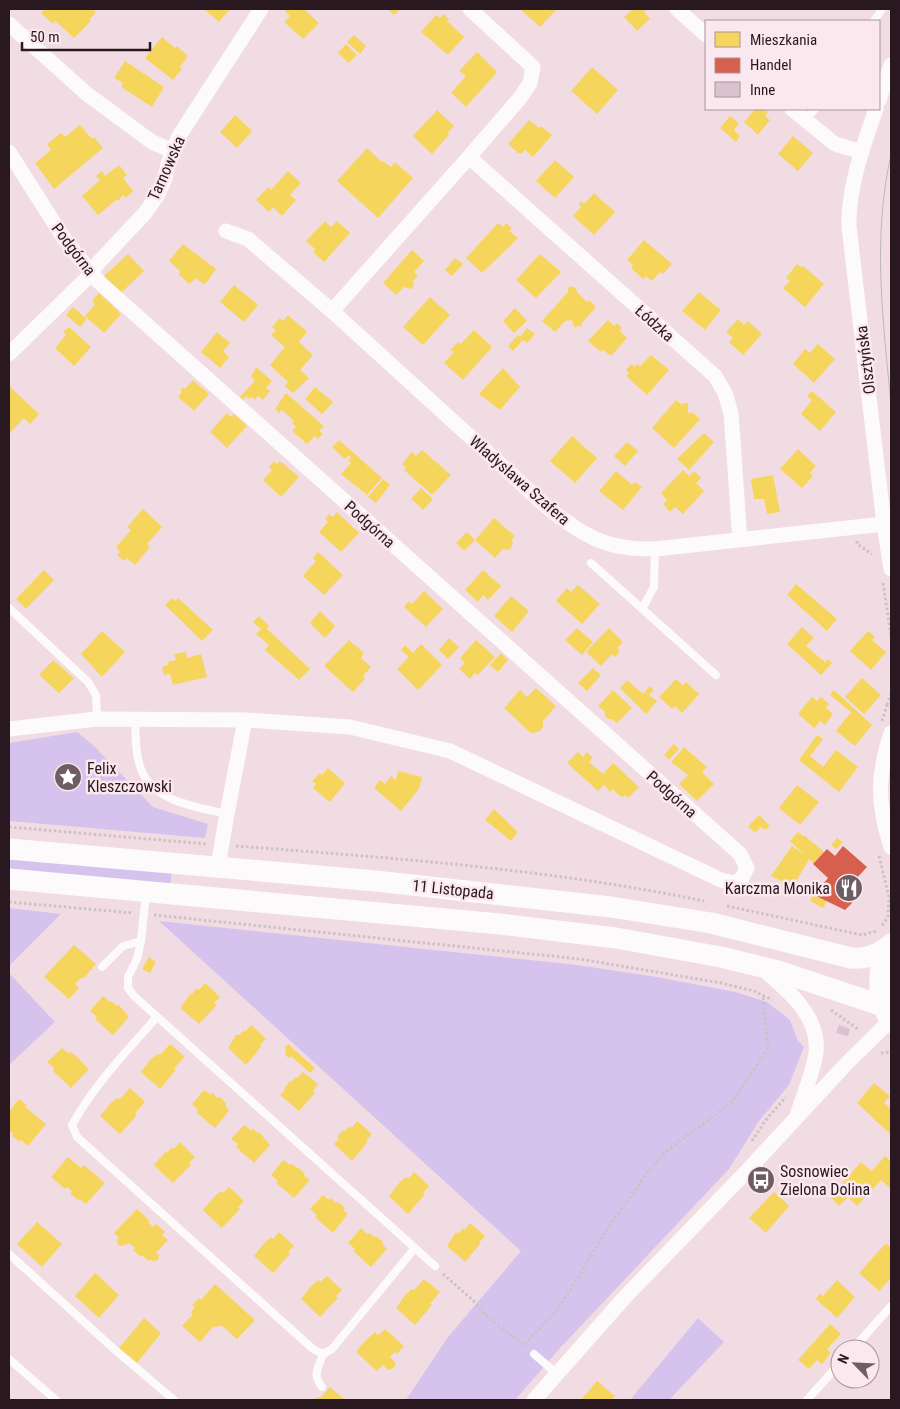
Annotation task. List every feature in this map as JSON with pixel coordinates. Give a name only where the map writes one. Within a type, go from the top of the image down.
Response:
[{"type":"main road","name":"11 Listopada","points":[[9,849],[376,881],[611,907],[711,923],[851,958],[861,959],[876,955],[890,945]]},
{"type":"main road","name":"11 Listopada","points":[[9,879],[409,915],[549,929],[625,939],[721,957],[843,991],[888,1016]]},
{"type":"main road","points":[[888,1016],[880,991],[880,976],[890,945]]},
{"type":"street","name":"Tarnowska","points":[[9,354],[91,273],[145,213],[157,196],[165,178],[179,136],[261,9]]},
{"type":"street","points":[[332,310],[470,157],[520,98],[530,83],[533,67],[470,9]]},
{"type":"street","points":[[676,9],[705,34]]},
{"type":"street","points":[[9,24],[87,94],[152,142],[173,151]]},
{"type":"street","points":[[880,97],[891,64]]},
{"type":"street","points":[[796,110],[810,114],[835,144],[862,152]]},
{"type":"street","name":"Olsztyńska","points":[[876,110],[862,152],[848,210],[884,524],[891,569]]},
{"type":"street","name":"Podgórna","points":[[9,152],[65,240],[99,282],[740,854],[747,868],[742,878],[734,883],[721,880],[450,751],[350,727],[245,720]]},
{"type":"street","name":"Łódzka","points":[[470,157],[714,376],[725,392],[731,413],[740,540]]},
{"type":"street","name":"Władysława Szafera","points":[[226,231],[248,239],[332,310],[539,499],[569,524],[602,541],[622,547],[655,549],[884,524]]},
{"type":"street","points":[[9,729],[97,719],[245,720],[226,814],[218,866]]},
{"type":"street","points":[[891,733],[881,768],[880,791],[883,822],[891,847]]},
{"type":"street","points":[[760,967],[798,1000],[814,1031],[816,1051],[814,1066],[797,1116]]},
{"type":"street","points":[[534,1400],[625,1297],[870,1040],[888,1016]]},
{"type":"lane","points":[[875,20],[882,9]]},
{"type":"lane","points":[[642,609],[654,587],[655,549]]},
{"type":"lane","points":[[590,563],[716,675]]},
{"type":"lane","points":[[9,608],[88,682],[96,695],[97,719]]},
{"type":"lane","points":[[135,720],[137,754],[147,781],[158,792],[171,799],[226,814]]},
{"type":"lane","points":[[146,892],[141,941],[137,959],[128,977],[128,988],[134,996],[156,1018],[435,1266]]},
{"type":"lane","points":[[102,967],[123,946],[141,941]]},
{"type":"lane","points":[[156,1018],[102,1078],[80,1110],[72,1125],[77,1137],[313,1349],[323,1354]]},
{"type":"lane","points":[[322,1387],[316,1380],[315,1374],[323,1354],[332,1349],[415,1248]]},
{"type":"lane","points":[[9,1254],[114,1349],[174,1400]]},
{"type":"lane","points":[[862,1339],[891,1306]]},
{"type":"lane","points":[[534,1354],[557,1374]]},
{"type":"lane","points":[[9,1359],[56,1400]]},
{"type":"lane","points":[[807,1400],[830,1374]]},
{"type":"path","points":[[887,705],[891,694]]},
{"type":"path","points":[[9,902],[580,959],[714,981],[763,994],[798,1000]]},
{"type":"path","points":[[435,1266],[476,1303],[484,1314],[524,1345],[556,1311],[615,1217],[653,1165],[669,1149],[730,1104],[740,1091],[768,1048],[763,994]]},
{"type":"path","points":[[828,1008],[846,1019],[883,1051],[891,1052]]},
{"type":"shaded area","points":[[77,732],[94,746],[153,807],[208,824],[205,838],[9,821],[9,743]]},
{"type":"shaded area","points":[[9,858],[172,872],[170,885],[9,870]]},
{"type":"shaded area","points":[[9,908],[61,914],[9,966]]},
{"type":"shaded area","points":[[159,921],[577,965],[657,977],[735,992],[767,1002],[790,1020],[798,1041],[804,1047],[789,1085],[759,1121],[729,1169],[561,1347],[515,1400],[406,1400],[448,1337],[521,1251]]},
{"type":"shaded area","points":[[9,973],[55,1022],[9,1065]]},
{"type":"shaded area","points":[[698,1318],[724,1342],[669,1400],[630,1400]]},
{"type":"building: Mieszkania","points":[[45,9],[92,9],[96,12],[89,20],[91,21],[74,38],[55,21],[53,24],[41,13]]},
{"type":"building: Mieszkania","points":[[204,9],[230,9],[219,22]]},
{"type":"building: Mieszkania","points":[[287,9],[304,9],[319,23],[303,39],[284,22],[290,16],[285,11]]},
{"type":"building: Mieszkania","points":[[387,9],[400,9],[394,15]]},
{"type":"building: Mieszkania","points":[[522,9],[557,9],[540,27]]},
{"type":"building: Mieszkania","points":[[633,9],[647,9],[644,12],[650,19],[637,31],[624,17]]},
{"type":"building: Mieszkania","points":[[443,14],[449,19],[447,21],[464,37],[448,55],[421,32],[436,15],[440,18]]},
{"type":"building: Mieszkania","points":[[354,35],[366,46],[360,54],[347,42]]},
{"type":"building: Mieszkania","points":[[162,37],[175,48],[177,46],[188,56],[180,67],[182,69],[173,80],[145,58]]},
{"type":"building: Mieszkania","points":[[346,44],[357,55],[349,63],[338,53]]},
{"type":"building: Mieszkania","points":[[477,52],[497,72],[466,107],[451,93],[466,76],[459,71]]},
{"type":"building: Mieszkania","points":[[125,61],[164,87],[152,107],[121,87],[123,83],[114,78]]},
{"type":"building: Mieszkania","points":[[592,67],[618,90],[597,114],[571,91]]},
{"type":"building: Mieszkania","points":[[437,110],[454,126],[447,133],[449,135],[432,154],[413,136]]},
{"type":"building: Mieszkania","points":[[754,110],[765,110],[768,112],[765,116],[770,120],[758,135],[744,122]]},
{"type":"building: Mieszkania","points":[[235,115],[252,131],[237,148],[220,132]]},
{"type":"building: Mieszkania","points":[[730,116],[739,123],[734,130],[740,136],[736,142],[720,128]]},
{"type":"building: Mieszkania","points":[[529,120],[539,128],[541,126],[552,135],[533,157],[525,150],[522,153],[518,153],[508,144]]},
{"type":"building: Mieszkania","points":[[80,125],[103,148],[54,189],[35,163],[51,150],[47,144],[61,133],[65,137]]},
{"type":"building: Mieszkania","points":[[793,136],[813,153],[798,171],[778,154]]},
{"type":"building: Mieszkania","points":[[367,148],[382,162],[391,167],[395,162],[413,178],[378,218],[337,181]]},
{"type":"building: Mieszkania","points":[[555,160],[574,177],[555,198],[536,181]]},
{"type":"building: Mieszkania","points":[[119,165],[127,175],[123,178],[133,191],[126,198],[123,195],[118,201],[116,200],[98,215],[82,196],[100,180],[96,176],[102,171],[105,176]]},
{"type":"building: Mieszkania","points":[[288,171],[301,183],[290,195],[296,200],[282,216],[273,207],[269,212],[256,200],[268,187],[271,190]]},
{"type":"building: Mieszkania","points":[[594,193],[615,212],[594,235],[573,216],[581,207],[579,204],[581,201],[584,204]]},
{"type":"building: Mieszkania","points":[[325,221],[331,227],[337,221],[350,233],[324,262],[313,252],[315,249],[306,241]]},
{"type":"building: Mieszkania","points":[[498,223],[503,227],[506,223],[512,228],[509,231],[518,238],[482,273],[466,258]]},
{"type":"building: Mieszkania","points":[[644,240],[672,264],[663,274],[660,272],[652,281],[646,276],[643,279],[631,268],[633,265],[627,260]]},
{"type":"building: Mieszkania","points":[[183,244],[216,269],[207,282],[203,284],[196,278],[189,284],[179,275],[180,271],[169,261]]},
{"type":"building: Mieszkania","points":[[412,250],[424,261],[414,272],[418,276],[413,281],[414,285],[411,289],[404,287],[396,295],[383,283]]},
{"type":"building: Mieszkania","points":[[128,254],[144,271],[120,294],[104,276]]},
{"type":"building: Mieszkania","points":[[540,254],[561,272],[536,298],[516,280]]},
{"type":"building: Mieszkania","points":[[455,258],[463,264],[452,276],[445,270]]},
{"type":"building: Mieszkania","points":[[797,264],[801,267],[803,266],[824,284],[805,307],[783,288],[790,281],[786,278]]},
{"type":"building: Mieszkania","points":[[234,285],[258,305],[244,322],[220,302]]},
{"type":"building: Mieszkania","points":[[570,286],[576,288],[577,292],[587,302],[589,300],[596,307],[582,323],[582,326],[574,327],[572,320],[565,321],[555,332],[542,321],[568,292]]},
{"type":"building: Mieszkania","points":[[699,292],[721,310],[705,330],[682,311]]},
{"type":"building: Mieszkania","points":[[99,293],[121,314],[104,333],[85,316],[95,304],[92,301]]},
{"type":"building: Mieszkania","points":[[430,297],[450,315],[423,345],[403,327]]},
{"type":"building: Mieszkania","points":[[73,307],[87,319],[80,327],[66,315]]},
{"type":"building: Mieszkania","points":[[515,308],[527,321],[514,333],[503,321]]},
{"type":"building: Mieszkania","points":[[288,315],[307,332],[299,342],[313,355],[300,370],[309,378],[293,393],[285,386],[288,382],[270,365],[285,347],[271,335],[276,330],[272,327],[280,318],[283,321]]},
{"type":"building: Mieszkania","points":[[738,319],[744,325],[748,321],[762,334],[743,355],[729,342],[733,338],[726,332]]},
{"type":"building: Mieszkania","points":[[608,320],[614,326],[617,323],[622,328],[620,331],[627,338],[611,356],[603,350],[601,352],[588,341]]},
{"type":"building: Mieszkania","points":[[69,327],[91,347],[74,366],[55,348],[66,335],[63,332]]},
{"type":"building: Mieszkania","points":[[527,328],[535,334],[527,343],[523,340],[513,351],[508,346],[518,335],[520,337]]},
{"type":"building: Mieszkania","points":[[474,330],[492,347],[463,380],[444,363],[454,352],[450,350],[458,342],[461,344]]},
{"type":"building: Mieszkania","points":[[217,332],[230,343],[223,351],[229,357],[220,368],[201,352]]},
{"type":"building: Mieszkania","points":[[818,344],[835,359],[814,383],[793,364],[805,349],[810,353]]},
{"type":"building: Mieszkania","points":[[651,355],[669,370],[647,395],[626,376],[629,373],[626,370],[631,364],[635,367],[637,364],[640,366]]},
{"type":"building: Mieszkania","points":[[256,367],[272,381],[266,388],[270,391],[263,400],[258,396],[255,400],[252,397],[249,399],[246,396],[243,400],[240,397],[255,381],[251,377]]},
{"type":"building: Mieszkania","points":[[503,368],[520,387],[500,410],[479,394]]},
{"type":"building: Mieszkania","points":[[193,380],[209,394],[194,411],[178,397],[183,387],[185,389]]},
{"type":"building: Mieszkania","points":[[9,386],[39,414],[30,424],[24,418],[9,434]]},
{"type":"building: Mieszkania","points":[[315,387],[333,402],[322,414],[305,399]]},
{"type":"building: Mieszkania","points":[[812,391],[836,412],[820,431],[801,414],[812,400],[807,396]]},
{"type":"building: Mieszkania","points":[[286,393],[324,426],[319,431],[323,434],[318,439],[315,436],[307,444],[292,431],[296,427],[292,423],[294,421],[282,410],[279,413],[275,409]]},
{"type":"building: Mieszkania","points":[[676,400],[681,404],[688,403],[688,413],[692,412],[700,419],[674,448],[652,428]]},
{"type":"building: Mieszkania","points":[[227,413],[231,417],[234,414],[247,426],[227,448],[210,432]]},
{"type":"building: Mieszkania","points":[[704,433],[714,442],[689,470],[677,459]]},
{"type":"building: Mieszkania","points":[[572,436],[597,458],[575,483],[550,461]]},
{"type":"building: Mieszkania","points":[[339,440],[382,478],[367,495],[341,474],[351,463],[348,461],[351,457],[349,455],[345,459],[332,447]]},
{"type":"building: Mieszkania","points":[[627,442],[638,451],[625,466],[614,456]]},
{"type":"building: Mieszkania","points":[[798,449],[816,466],[810,473],[813,476],[802,488],[780,469]]},
{"type":"building: Mieszkania","points":[[422,450],[451,475],[432,495],[404,470],[406,468],[402,464],[412,452],[416,456]]},
{"type":"building: Mieszkania","points":[[274,461],[277,464],[280,461],[299,477],[281,497],[263,480],[272,470],[269,467]]},
{"type":"building: Mieszkania","points":[[683,470],[689,476],[694,471],[701,478],[696,483],[704,491],[683,514],[675,507],[670,512],[663,504],[667,500],[661,493]]},
{"type":"building: Mieszkania","points":[[616,471],[632,485],[635,482],[642,487],[623,510],[599,491]]},
{"type":"building: Mieszkania","points":[[773,475],[780,512],[767,514],[764,499],[754,499],[751,479]]},
{"type":"building: Mieszkania","points":[[383,479],[390,485],[376,503],[368,497]]},
{"type":"building: Mieszkania","points":[[421,488],[433,499],[423,510],[411,499]]},
{"type":"building: Mieszkania","points":[[143,509],[162,527],[147,544],[150,547],[135,565],[127,558],[124,561],[117,555],[120,552],[116,547],[131,530],[127,527]]},
{"type":"building: Mieszkania","points":[[337,512],[359,533],[341,552],[319,532],[328,522],[325,519],[329,514],[333,517]]},
{"type":"building: Mieszkania","points":[[494,518],[515,536],[511,540],[513,543],[511,548],[508,550],[503,549],[495,558],[475,540]]},
{"type":"building: Mieszkania","points":[[467,532],[475,540],[464,551],[456,543]]},
{"type":"building: Mieszkania","points":[[318,552],[343,575],[324,595],[303,576],[316,561],[313,558]]},
{"type":"building: Mieszkania","points":[[44,570],[54,580],[26,609],[16,599]]},
{"type":"building: Mieszkania","points":[[483,570],[501,586],[488,600],[483,595],[478,602],[465,590]]},
{"type":"building: Mieszkania","points":[[796,584],[837,619],[827,631],[787,595]]},
{"type":"building: Mieszkania","points":[[578,585],[600,604],[582,624],[556,601],[567,588],[571,592]]},
{"type":"building: Mieszkania","points":[[424,591],[443,609],[426,627],[404,607],[409,601],[412,604]]},
{"type":"building: Mieszkania","points":[[511,596],[529,611],[512,632],[494,616]]},
{"type":"building: Mieszkania","points":[[172,598],[176,601],[178,598],[213,630],[202,641],[165,605]]},
{"type":"building: Mieszkania","points":[[320,611],[335,626],[325,638],[310,623]]},
{"type":"building: Mieszkania","points":[[259,616],[269,626],[267,629],[310,669],[299,680],[265,650],[269,645],[256,634],[261,629],[253,622]]},
{"type":"building: Mieszkania","points":[[802,627],[814,638],[806,646],[825,662],[828,659],[832,663],[821,675],[787,644]]},
{"type":"building: Mieszkania","points":[[577,628],[593,642],[582,655],[565,640]]},
{"type":"building: Mieszkania","points":[[609,628],[623,642],[617,648],[620,651],[615,657],[612,654],[601,666],[586,652]]},
{"type":"building: Mieszkania","points":[[102,631],[125,652],[102,677],[81,654]]},
{"type":"building: Mieszkania","points":[[868,631],[875,637],[872,640],[886,652],[871,670],[850,651]]},
{"type":"building: Mieszkania","points":[[449,638],[459,647],[448,659],[439,650]]},
{"type":"building: Mieszkania","points":[[349,640],[364,653],[361,658],[371,667],[363,676],[365,679],[353,692],[324,666]]},
{"type":"building: Mieszkania","points":[[476,640],[495,657],[478,675],[475,673],[470,679],[459,669],[465,663],[460,658]]},
{"type":"building: Mieszkania","points":[[421,644],[442,665],[418,690],[397,669],[409,657],[401,650],[405,645],[413,653]]},
{"type":"building: Mieszkania","points":[[186,652],[187,658],[201,654],[207,677],[173,685],[170,674],[164,675],[162,667],[168,665],[168,662],[176,660],[174,654]]},
{"type":"building: Mieszkania","points":[[501,653],[508,660],[498,672],[490,665]]},
{"type":"building: Mieszkania","points":[[53,660],[74,678],[59,693],[39,675]]},
{"type":"building: Mieszkania","points":[[593,668],[601,675],[587,691],[578,683]]},
{"type":"building: Mieszkania","points":[[862,678],[881,695],[864,714],[845,697]]},
{"type":"building: Mieszkania","points":[[676,679],[683,685],[686,682],[699,694],[682,713],[675,706],[672,709],[659,697]]},
{"type":"building: Mieszkania","points":[[627,680],[643,694],[650,686],[654,690],[649,695],[657,701],[646,714],[620,688]]},
{"type":"building: Mieszkania","points":[[536,688],[556,706],[543,721],[543,727],[539,732],[531,733],[504,708],[520,690],[527,697]]},
{"type":"building: Mieszkania","points":[[613,690],[632,708],[617,723],[612,719],[608,719],[605,716],[605,712],[598,706]]},
{"type":"building: Mieszkania","points":[[834,690],[872,725],[855,746],[836,731],[851,712],[830,695]]},
{"type":"building: Mieszkania","points":[[812,697],[817,701],[821,697],[829,704],[826,708],[833,714],[825,725],[820,721],[814,728],[798,714]]},
{"type":"building: Mieszkania","points":[[817,735],[823,739],[810,756],[823,767],[836,750],[858,767],[839,792],[799,760]]},
{"type":"building: Mieszkania","points":[[674,744],[679,749],[669,760],[664,755]]},
{"type":"building: Mieszkania","points":[[684,747],[707,767],[702,772],[714,784],[697,801],[679,784],[688,775],[671,762]]},
{"type":"building: Mieszkania","points":[[578,752],[583,757],[587,752],[593,758],[589,762],[603,774],[613,763],[639,787],[628,798],[625,795],[624,797],[620,796],[612,789],[610,792],[604,785],[598,791],[567,763]]},
{"type":"building: Mieszkania","points":[[328,768],[345,783],[330,802],[313,788],[316,784],[312,781],[320,773],[322,775]]},
{"type":"building: Mieszkania","points":[[398,771],[422,777],[419,789],[401,811],[374,788],[380,780],[385,784],[391,776],[396,780]]},
{"type":"building: Mieszkania","points":[[797,785],[819,802],[800,825],[779,808]]},
{"type":"building: Mieszkania","points":[[494,809],[518,832],[511,841],[485,820]]},
{"type":"building: Mieszkania","points":[[759,815],[770,826],[765,830],[761,827],[755,833],[748,826]]},
{"type":"building: Mieszkania","points":[[798,832],[824,852],[814,864],[809,859],[793,887],[771,876],[792,846],[805,855],[790,841]]},
{"type":"building: Mieszkania","points":[[837,838],[843,842],[836,849],[831,845]]},
{"type":"building: Mieszkania","points":[[813,895],[827,901],[823,908],[810,901]]},
{"type":"building: Mieszkania","points":[[74,945],[96,964],[84,978],[82,977],[75,984],[79,988],[69,999],[44,977]]},
{"type":"building: Mieszkania","points":[[149,957],[156,962],[150,973],[142,969]]},
{"type":"building: Mieszkania","points":[[205,983],[220,997],[214,1003],[217,1005],[199,1024],[180,1008],[191,993],[197,988],[199,990]]},
{"type":"building: Mieszkania","points":[[103,996],[117,1006],[118,1004],[129,1017],[113,1035],[95,1019],[97,1017],[90,1011]]},
{"type":"building: Mieszkania","points":[[251,1025],[266,1039],[246,1065],[228,1048],[236,1035],[239,1035],[244,1030],[245,1032]]},
{"type":"building: Mieszkania","points":[[170,1044],[185,1057],[174,1068],[176,1070],[160,1089],[141,1072],[150,1060],[158,1054],[160,1055]]},
{"type":"building: Mieszkania","points":[[288,1044],[315,1068],[310,1073],[291,1056],[289,1058],[286,1056],[285,1047]]},
{"type":"building: Mieszkania","points":[[62,1048],[76,1056],[89,1069],[71,1088],[53,1071],[54,1068],[47,1062]]},
{"type":"building: Mieszkania","points":[[303,1072],[318,1084],[313,1091],[315,1093],[299,1111],[280,1095],[290,1081],[297,1078]]},
{"type":"building: Mieszkania","points":[[874,1083],[890,1096],[884,1103],[891,1109],[891,1130],[889,1133],[857,1103]]},
{"type":"building: Mieszkania","points":[[130,1088],[145,1102],[135,1113],[137,1115],[120,1134],[100,1116],[112,1102],[118,1098],[120,1099]]},
{"type":"building: Mieszkania","points":[[204,1090],[210,1094],[213,1093],[217,1098],[220,1097],[226,1103],[229,1111],[215,1128],[197,1113],[198,1110],[192,1104]]},
{"type":"building: Mieszkania","points":[[19,1099],[27,1105],[25,1107],[46,1124],[28,1146],[12,1136],[13,1134],[9,1130],[9,1111]]},
{"type":"building: Mieszkania","points":[[357,1121],[372,1134],[366,1141],[368,1142],[352,1161],[334,1144],[339,1139],[337,1137],[343,1130],[345,1131],[350,1126],[352,1128]]},
{"type":"building: Mieszkania","points":[[244,1125],[251,1130],[259,1132],[270,1145],[254,1163],[236,1147],[238,1144],[231,1139]]},
{"type":"building: Mieszkania","points":[[180,1142],[195,1157],[189,1163],[191,1165],[173,1183],[154,1165],[166,1151],[167,1153],[172,1147],[174,1149]]},
{"type":"building: Mieszkania","points":[[885,1156],[891,1162],[891,1189],[881,1180],[857,1206],[848,1197],[839,1206],[830,1197],[861,1162],[872,1171]]},
{"type":"building: Mieszkania","points":[[68,1157],[81,1168],[84,1165],[105,1183],[86,1204],[70,1194],[72,1191],[67,1187],[65,1189],[51,1177]]},
{"type":"building: Mieszkania","points":[[283,1160],[290,1165],[298,1167],[305,1174],[304,1176],[310,1180],[294,1198],[276,1183],[278,1181],[271,1175]]},
{"type":"building: Mieszkania","points":[[414,1172],[429,1186],[423,1193],[425,1194],[408,1214],[389,1196],[400,1182],[406,1177],[408,1179]]},
{"type":"building: Mieszkania","points":[[229,1187],[244,1201],[238,1207],[240,1209],[222,1228],[203,1210],[215,1196],[221,1191],[223,1193]]},
{"type":"building: Mieszkania","points":[[774,1192],[789,1206],[766,1233],[749,1218]]},
{"type":"building: Mieszkania","points":[[323,1195],[329,1200],[331,1198],[336,1203],[338,1202],[345,1208],[343,1210],[348,1214],[333,1233],[315,1217],[317,1215],[310,1209]]},
{"type":"building: Mieszkania","points":[[137,1209],[150,1221],[148,1222],[153,1227],[156,1224],[165,1232],[162,1235],[168,1240],[156,1253],[159,1255],[158,1260],[153,1261],[150,1259],[149,1261],[142,1255],[141,1257],[133,1250],[135,1248],[129,1243],[127,1245],[126,1243],[124,1246],[118,1245],[117,1240],[119,1238],[114,1233]]},
{"type":"building: Mieszkania","points":[[37,1222],[62,1244],[42,1267],[17,1244]]},
{"type":"building: Mieszkania","points":[[470,1223],[485,1236],[465,1262],[447,1246],[456,1232],[458,1234]]},
{"type":"building: Mieszkania","points":[[361,1228],[367,1234],[376,1236],[387,1249],[371,1267],[353,1251],[355,1249],[348,1243]]},
{"type":"building: Mieszkania","points":[[279,1232],[294,1246],[288,1252],[290,1254],[273,1273],[254,1256],[265,1242],[271,1237],[273,1239]]},
{"type":"building: Mieszkania","points":[[886,1243],[891,1248],[891,1278],[879,1291],[859,1273]]},
{"type":"building: Mieszkania","points":[[95,1273],[119,1295],[99,1318],[75,1296]]},
{"type":"building: Mieszkania","points":[[327,1276],[342,1290],[336,1296],[338,1298],[320,1317],[301,1299],[312,1285],[318,1280],[320,1282]]},
{"type":"building: Mieszkania","points":[[424,1279],[440,1292],[415,1325],[396,1308],[406,1294],[412,1289],[414,1290]]},
{"type":"building: Mieszkania","points":[[837,1280],[855,1297],[837,1318],[816,1299],[820,1293],[823,1296]]},
{"type":"building: Mieszkania","points":[[215,1284],[255,1320],[237,1339],[222,1326],[213,1327],[200,1342],[182,1326],[193,1314],[191,1312],[195,1307],[192,1305],[199,1298],[201,1300]]},
{"type":"building: Mieszkania","points":[[144,1318],[161,1333],[137,1363],[119,1348]]},
{"type":"building: Mieszkania","points":[[830,1324],[841,1334],[836,1339],[830,1339],[830,1346],[827,1349],[830,1354],[822,1364],[817,1360],[809,1369],[798,1360]]},
{"type":"building: Mieszkania","points":[[385,1329],[404,1346],[397,1354],[395,1352],[390,1357],[395,1362],[395,1366],[392,1369],[388,1370],[383,1365],[377,1371],[356,1352],[375,1332],[378,1335]]},
{"type":"building: Mieszkania","points":[[597,1381],[615,1396],[611,1400],[581,1400]]},
{"type":"building: Mieszkania","points":[[330,1387],[345,1400],[315,1400],[318,1397],[320,1398]]},
{"type":"building: Handel","points":[[843,846],[867,867],[855,880],[862,886],[862,891],[856,898],[852,898],[852,903],[845,910],[814,895],[828,878],[813,864],[827,849],[835,856]]},
{"type":"building: Inne","points":[[839,1025],[850,1029],[848,1036],[836,1033]]},
{"type":"tram line","points":[[891,155],[885,186],[881,248],[882,310],[891,404]]},
{"type":"place","name":"Felix Kleszczowski","points":[[68,777]]},
{"type":"place","name":"Karczma Monika","points":[[849,888]]},
{"type":"place","name":"Sosnowiec Zielona Dolina","points":[[761,1180]]}]
